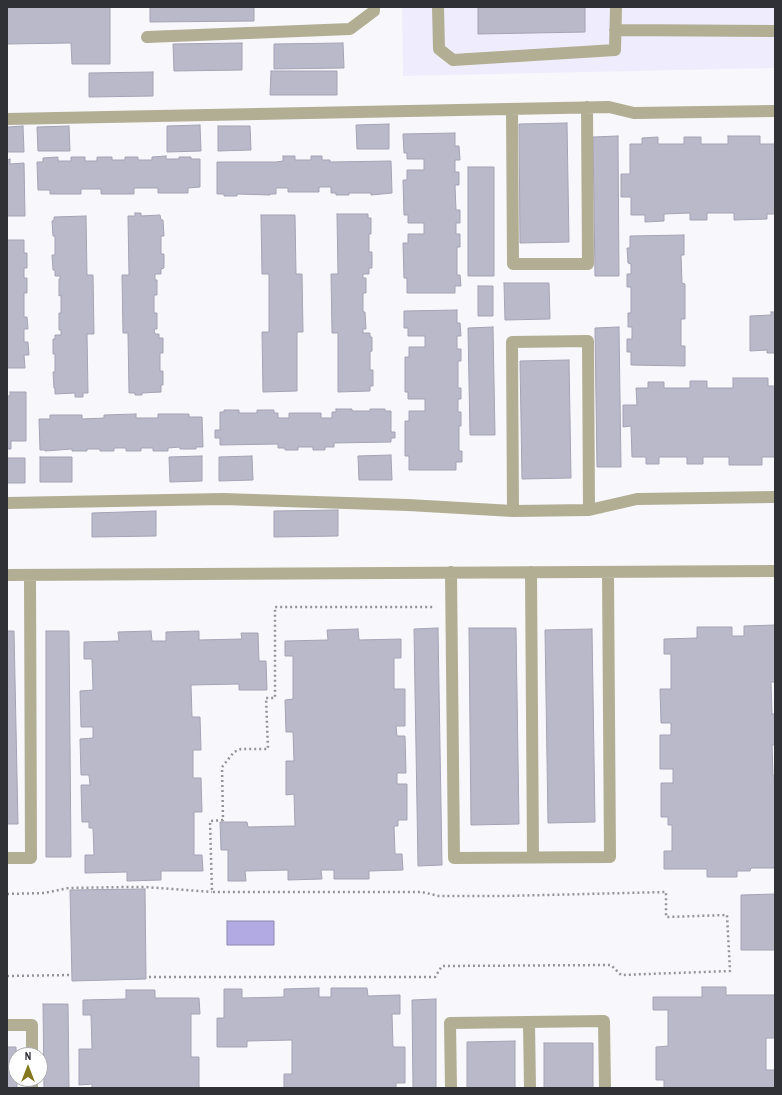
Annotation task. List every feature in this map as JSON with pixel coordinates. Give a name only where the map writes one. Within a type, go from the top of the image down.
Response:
[{"type":"lane","points":[[147,37],[350,29],[374,11],[374,7]]},
{"type":"lane","points":[[438,7],[439,49],[453,60],[615,50],[616,7]]},
{"type":"lane","points":[[616,30],[775,31]]},
{"type":"lane","points":[[512,109],[513,264],[588,264],[587,107]]},
{"type":"lane","points":[[7,120],[587,107],[609,107],[634,113],[775,111]]},
{"type":"lane","points":[[513,511],[512,342],[535,341],[588,341],[589,510]]},
{"type":"lane","points":[[7,503],[223,499],[408,505],[513,511],[589,510],[637,499],[775,497]]},
{"type":"lane","points":[[7,575],[775,571]]},
{"type":"lane","points":[[451,572],[454,858],[610,856],[608,572]]},
{"type":"lane","points":[[531,572],[533,857]]},
{"type":"lane","points":[[7,858],[31,858],[30,575]]},
{"type":"lane","points":[[450,1088],[450,1023],[604,1021],[605,1088]]},
{"type":"lane","points":[[529,1022],[530,1088]]},
{"type":"lane","points":[[7,1025],[32,1025],[32,1047]]},
{"type":"path","points":[[212,892],[210,821],[223,820],[222,767],[234,752],[241,748],[268,748],[266,698],[275,698],[275,607],[452,607]]},
{"type":"path","points":[[7,894],[44,893],[70,888],[128,887],[212,892],[422,892],[439,896],[666,892],[666,917],[727,915],[730,972],[621,974],[611,965],[442,966],[435,977],[149,977]]},
{"type":"path","points":[[7,976],[71,975]]},
{"type":"shaded area","points":[[402,7],[775,7],[775,68],[403,76]]},
{"type":"shaded area","points":[[227,921],[274,921],[274,945],[227,945]]},
{"type":"building","points":[[7,7],[110,7],[110,64],[72,64],[71,43],[7,44]]},
{"type":"building","points":[[150,7],[254,7],[254,21],[150,22]]},
{"type":"building","points":[[478,7],[585,7],[585,32],[478,34]]},
{"type":"building","points":[[242,43],[242,70],[174,71],[173,44]]},
{"type":"building","points":[[343,43],[344,68],[274,69],[274,44]]},
{"type":"building","points":[[271,71],[337,71],[337,95],[270,95]]},
{"type":"building","points":[[153,72],[153,96],[89,97],[89,73]]},
{"type":"building","points":[[567,123],[569,242],[520,243],[519,124]]},
{"type":"building","points":[[389,124],[389,149],[357,149],[356,125]]},
{"type":"building","points":[[200,125],[201,151],[167,152],[167,126]]},
{"type":"building","points":[[23,126],[24,152],[7,152],[7,127]]},
{"type":"building","points":[[69,126],[70,151],[38,151],[37,127]]},
{"type":"building","points":[[218,126],[250,126],[251,150],[218,151]]},
{"type":"building","points":[[455,133],[455,146],[459,146],[460,160],[455,160],[455,172],[459,172],[459,185],[455,185],[456,210],[460,210],[460,223],[456,223],[456,234],[460,234],[460,247],[457,247],[457,275],[460,275],[461,286],[455,286],[455,293],[407,293],[407,278],[404,278],[403,243],[408,243],[408,234],[424,234],[424,223],[408,223],[408,215],[404,215],[403,180],[407,180],[407,170],[424,170],[424,159],[407,159],[407,153],[404,153],[403,134]]},
{"type":"building","points":[[618,136],[619,276],[595,276],[593,137]]},
{"type":"building","points":[[728,136],[760,136],[760,144],[775,144],[775,214],[767,214],[767,219],[734,220],[734,213],[707,213],[707,220],[690,220],[690,213],[664,214],[664,221],[645,222],[645,215],[631,215],[631,197],[621,197],[621,174],[630,174],[630,144],[642,144],[642,138],[658,137],[658,144],[684,144],[684,137],[701,137],[701,144],[728,144]]},
{"type":"building","points":[[166,156],[166,159],[191,157],[191,159],[200,159],[200,187],[188,188],[188,193],[158,193],[158,188],[134,188],[134,194],[101,194],[101,189],[81,189],[81,194],[50,194],[50,190],[38,190],[37,162],[43,162],[43,158],[58,157],[58,161],[71,161],[71,157],[85,157],[85,161],[97,161],[97,157],[112,157],[112,160],[125,160],[125,157],[138,157],[138,160],[152,160],[152,157]]},
{"type":"building","points":[[283,156],[295,156],[295,160],[311,160],[311,156],[322,156],[322,160],[330,160],[330,162],[391,161],[392,193],[371,195],[371,193],[349,193],[349,195],[336,195],[336,193],[331,193],[331,187],[319,187],[319,192],[288,192],[288,188],[276,188],[276,194],[270,195],[237,194],[237,196],[224,196],[224,194],[217,194],[217,162],[276,162],[283,161]]},
{"type":"building","points":[[10,159],[10,164],[24,163],[25,216],[7,216],[7,160]]},
{"type":"building","points":[[468,167],[494,167],[494,276],[468,276]]},
{"type":"building","points":[[135,213],[141,213],[141,216],[160,215],[161,220],[163,220],[164,236],[161,236],[161,254],[164,254],[164,268],[161,269],[161,274],[155,274],[155,280],[157,280],[157,295],[154,295],[154,313],[157,313],[157,329],[154,329],[155,334],[159,334],[159,338],[163,338],[163,353],[160,353],[160,371],[163,371],[163,385],[161,385],[161,392],[142,393],[142,395],[129,393],[128,333],[123,333],[122,275],[129,275],[128,216],[135,216]]},
{"type":"building","points":[[337,214],[368,214],[368,218],[371,218],[369,252],[372,252],[372,268],[369,268],[369,274],[363,274],[363,278],[366,278],[366,293],[363,293],[363,312],[365,312],[366,329],[363,329],[363,333],[370,333],[370,337],[372,337],[370,370],[373,370],[373,386],[370,386],[370,391],[338,392],[338,333],[332,333],[331,274],[338,274]]},
{"type":"building","points":[[261,215],[295,215],[296,274],[302,274],[303,332],[297,332],[297,391],[263,392],[262,332],[269,332],[269,274],[262,274]]},
{"type":"building","points":[[86,216],[87,275],[93,275],[94,334],[87,334],[88,393],[83,393],[83,397],[75,397],[75,393],[55,394],[54,388],[53,372],[55,372],[55,354],[53,354],[53,339],[55,339],[55,335],[61,335],[61,330],[59,330],[59,313],[61,313],[61,295],[59,296],[60,276],[55,276],[55,270],[53,270],[52,255],[55,255],[55,236],[53,236],[52,221],[54,220],[54,217]]},
{"type":"building","points":[[684,235],[684,255],[681,255],[682,283],[685,284],[685,319],[681,319],[681,346],[685,346],[685,366],[631,365],[631,352],[627,352],[627,339],[632,339],[632,327],[628,327],[628,313],[631,313],[631,287],[627,287],[627,274],[631,274],[631,264],[628,263],[627,248],[630,248],[630,236]]},
{"type":"building","points":[[7,240],[24,240],[24,253],[27,253],[27,268],[24,268],[24,278],[27,278],[27,293],[24,293],[24,317],[27,317],[28,329],[24,329],[24,342],[28,342],[29,355],[24,355],[25,368],[7,368]]},
{"type":"building","points":[[504,283],[549,283],[550,319],[505,320]]},
{"type":"building","points":[[478,286],[493,286],[493,316],[478,316]]},
{"type":"building","points":[[457,310],[457,323],[460,323],[461,336],[457,336],[457,349],[461,349],[461,361],[458,361],[458,388],[461,388],[461,399],[458,399],[458,412],[461,412],[461,426],[459,426],[459,451],[462,451],[462,462],[456,462],[456,470],[409,470],[409,456],[405,456],[405,421],[409,421],[409,411],[425,411],[425,399],[408,399],[408,392],[405,392],[405,357],[409,357],[409,347],[425,347],[425,336],[408,336],[408,328],[404,328],[404,311]]},
{"type":"building","points":[[771,312],[775,312],[775,353],[767,353],[767,350],[750,351],[750,316],[771,315]]},
{"type":"building","points":[[493,327],[495,435],[470,435],[468,328]]},
{"type":"building","points":[[619,327],[621,467],[597,467],[595,328]]},
{"type":"building","points":[[569,360],[571,478],[522,479],[520,361]]},
{"type":"building","points":[[733,378],[768,378],[768,386],[775,386],[775,457],[762,457],[762,465],[729,465],[729,457],[703,457],[703,464],[687,464],[687,457],[659,457],[659,464],[646,464],[646,457],[632,457],[631,426],[623,427],[623,405],[637,405],[636,388],[648,388],[648,382],[664,382],[664,388],[690,388],[690,381],[707,381],[707,388],[733,388]]},
{"type":"building","points":[[10,392],[26,392],[26,441],[11,441],[11,449],[7,449],[7,396],[10,396]]},
{"type":"building","points":[[336,409],[370,411],[370,409],[385,409],[385,411],[391,411],[391,432],[395,432],[395,438],[391,438],[391,442],[334,443],[334,447],[325,447],[325,450],[313,450],[313,447],[298,447],[298,450],[285,450],[285,448],[278,448],[278,444],[220,445],[220,438],[215,438],[215,430],[220,430],[220,412],[224,412],[224,410],[239,410],[239,413],[257,413],[257,410],[274,410],[274,413],[278,413],[278,418],[289,418],[289,413],[321,413],[321,418],[332,418],[332,412],[336,412]]},
{"type":"building","points":[[136,414],[136,418],[158,418],[158,414],[189,414],[189,417],[202,417],[203,447],[196,447],[196,449],[180,449],[180,447],[168,448],[168,451],[153,451],[153,448],[141,448],[141,451],[126,451],[126,448],[114,448],[114,451],[100,451],[100,449],[87,449],[87,451],[72,451],[72,449],[40,450],[39,419],[50,419],[50,415],[82,415],[82,419],[104,418],[104,415]]},
{"type":"building","points":[[391,455],[392,480],[359,480],[358,456]]},
{"type":"building","points":[[202,456],[202,481],[170,482],[169,457]]},
{"type":"building","points":[[252,456],[253,480],[219,481],[219,457]]},
{"type":"building","points":[[40,457],[72,457],[72,482],[40,482]]},
{"type":"building","points":[[7,458],[25,458],[25,483],[7,483]]},
{"type":"building","points":[[338,510],[338,536],[274,537],[274,511]]},
{"type":"building","points":[[156,511],[156,536],[92,537],[92,513]]},
{"type":"building","points":[[775,625],[775,682],[771,682],[772,714],[775,714],[775,745],[772,745],[773,776],[775,776],[775,868],[751,868],[750,871],[737,871],[737,877],[707,877],[707,869],[664,869],[664,851],[672,851],[672,825],[668,825],[668,817],[661,817],[661,783],[673,783],[673,769],[660,769],[660,735],[671,735],[671,723],[661,723],[660,689],[671,689],[671,654],[664,654],[664,639],[697,638],[697,627],[732,627],[732,636],[744,636],[744,626]]},
{"type":"building","points":[[438,628],[442,865],[418,866],[414,629]]},
{"type":"building","points":[[469,628],[516,628],[519,824],[471,825]]},
{"type":"building","points":[[358,629],[359,640],[401,639],[401,658],[394,658],[394,689],[405,689],[405,726],[396,726],[397,736],[405,736],[406,773],[397,773],[397,784],[407,784],[407,820],[398,820],[398,826],[394,826],[395,854],[402,854],[403,870],[369,871],[369,879],[334,879],[334,870],[321,870],[322,879],[288,880],[288,870],[245,871],[246,881],[228,881],[228,850],[221,850],[220,822],[247,822],[248,827],[295,826],[294,794],[286,795],[286,761],[294,761],[293,732],[286,732],[285,700],[293,699],[293,656],[285,656],[285,641],[328,640],[327,630]]},
{"type":"building","points":[[592,629],[595,822],[548,823],[545,630]]},
{"type":"building","points":[[7,631],[14,631],[18,824],[7,824]]},
{"type":"building","points":[[46,631],[69,631],[71,857],[46,857]]},
{"type":"building","points":[[151,631],[152,641],[166,641],[166,632],[199,631],[199,640],[242,639],[241,633],[258,633],[259,661],[266,661],[267,690],[239,690],[239,684],[191,685],[192,717],[200,717],[201,750],[193,750],[193,778],[201,778],[202,812],[194,812],[194,855],[202,855],[203,871],[161,871],[161,880],[127,881],[127,872],[85,873],[85,855],[94,855],[93,828],[89,828],[89,822],[82,822],[81,785],[90,785],[89,775],[81,775],[80,739],[93,738],[93,727],[81,727],[80,691],[93,690],[92,659],[84,659],[84,642],[119,641],[118,632]]},
{"type":"building","points":[[145,889],[146,979],[72,981],[70,890]]},
{"type":"building","points":[[775,894],[775,950],[741,950],[741,895]]},
{"type":"building","points":[[702,987],[726,987],[726,995],[775,995],[775,1038],[766,1038],[766,1070],[775,1070],[775,1088],[664,1088],[664,1080],[656,1080],[656,1047],[668,1046],[668,1010],[653,1010],[653,997],[702,997]]},
{"type":"building","points":[[319,988],[319,997],[331,997],[331,988],[367,988],[368,996],[400,995],[400,1014],[392,1014],[393,1047],[405,1047],[405,1083],[396,1083],[396,1088],[284,1088],[284,1074],[292,1074],[292,1040],[247,1041],[247,1047],[217,1047],[217,1018],[224,1018],[224,989],[242,989],[242,998],[284,997],[284,989]]},
{"type":"building","points":[[126,990],[155,990],[155,998],[199,998],[200,1014],[191,1014],[191,1057],[199,1057],[199,1088],[92,1088],[92,1084],[79,1085],[79,1049],[92,1049],[91,1015],[83,1015],[83,1000],[126,999]]},
{"type":"building","points":[[436,999],[436,1088],[413,1088],[412,1000]]},
{"type":"building","points":[[43,1004],[68,1004],[69,1088],[44,1088],[48,1087],[48,1047],[44,1047]]},
{"type":"building","points":[[515,1041],[515,1088],[467,1088],[467,1042]]},
{"type":"building","points":[[544,1043],[593,1043],[593,1088],[544,1088]]},
{"type":"building","points":[[8,1047],[8,1087],[17,1088],[7,1088]]}]
